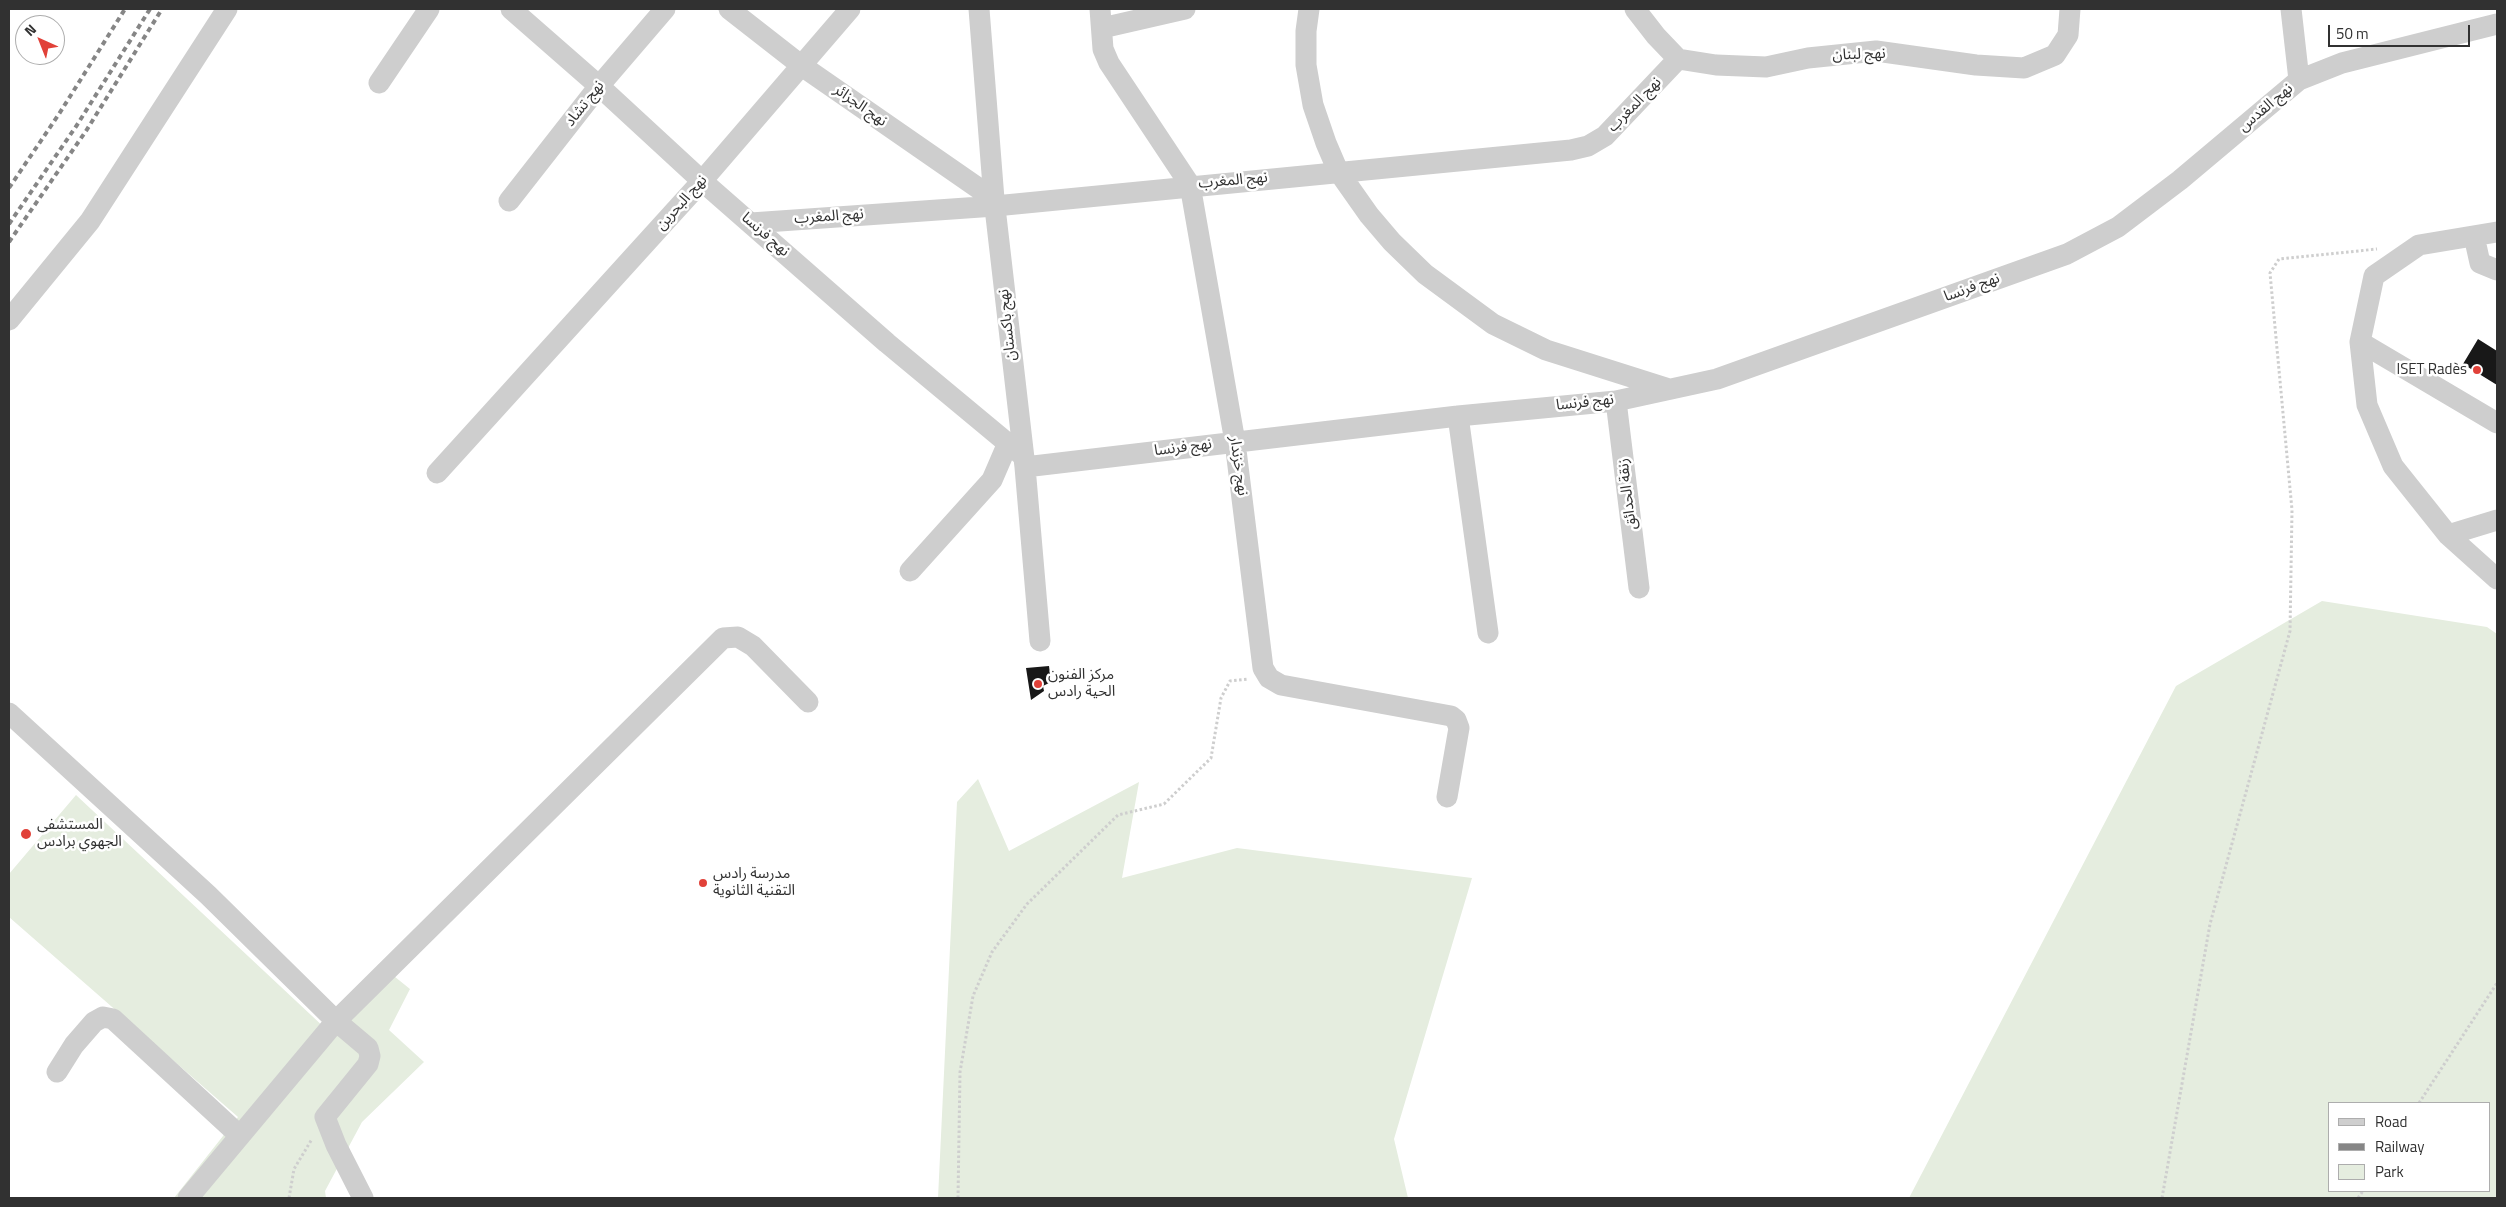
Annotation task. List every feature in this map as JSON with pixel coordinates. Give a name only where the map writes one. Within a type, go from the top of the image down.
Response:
[{"type":"street","points":[[9,320],[90,221],[227,9]]},
{"type":"street","points":[[379,83],[429,9]]},
{"type":"street","name":"نهج فرنسا","points":[[511,9],[599,86],[702,181],[887,343],[1019,455],[1235,442],[1616,400],[1672,389],[1717,379],[2067,254],[2118,227]]},
{"type":"street","name":"نهج تشاد","points":[[509,201],[599,86],[666,9]]},
{"type":"street","name":"نهج الجزائر","points":[[729,9],[802,66],[994,202]]},
{"type":"street","name":"نهج البحرين","points":[[437,473],[702,181],[850,9]]},
{"type":"street","name":"نهج باكستان","points":[[978,9],[994,202],[1019,455],[1040,640]]},
{"type":"street","points":[[1101,19],[1185,9]]},
{"type":"street","points":[[1309,9],[1306,31],[1306,64],[1313,105],[1338,172],[1369,215],[1392,242],[1426,274],[1493,324],[1546,350],[1672,389]]},
{"type":"street","points":[[1635,9],[1656,36],[1678,59]]},
{"type":"street","name":"نهج لبنان","points":[[1678,59],[1716,65],[1766,67],[1808,58],[1876,51],[1976,66],[2024,68],[2055,55],[2068,34],[2070,9]]},
{"type":"street","points":[[2291,9],[2299,80]]},
{"type":"street","name":"نهج خزندار","points":[[1101,19],[1102,49],[1109,63],[1190,185],[1235,442],[1263,668],[1269,678]]},
{"type":"street","name":"نهج القدس","points":[[2118,227],[2180,180],[2299,80],[2342,63],[2497,24]]},
{"type":"street","name":"نهج المغرب","points":[[751,223],[1338,172],[1588,146],[1605,136],[1623,120],[1678,59]]},
{"type":"street","points":[[2497,232],[2419,245],[2374,276],[2360,342],[2367,406],[2392,466],[2448,535],[2497,579]]},
{"type":"street","points":[[2474,236],[2480,264],[2497,270]]},
{"type":"street","points":[[2360,342],[2497,423]]},
{"type":"street","name":"زنقة الحدائق","points":[[1616,400],[1639,588]]},
{"type":"street","points":[[1458,416],[1488,633]]},
{"type":"street","points":[[910,571],[992,480],[1019,455]]},
{"type":"street","points":[[2448,535],[2497,520]]},
{"type":"street","points":[[188,1198],[336,1021],[723,638],[738,637],[753,646],[808,702]]},
{"type":"street","points":[[1269,678],[1281,685],[1451,716],[1456,720],[1459,728],[1447,798]]},
{"type":"street","points":[[9,713],[208,895],[336,1021],[368,1048],[370,1056],[368,1064],[325,1117],[336,1145],[363,1198]]},
{"type":"street","points":[[57,1072],[74,1045],[94,1022],[103,1017],[113,1019],[240,1135]]},
{"type":"path","points":[[2162,1198],[2210,924],[2290,631],[2292,510],[2270,273],[2279,259],[2382,249]]},
{"type":"path","points":[[958,1198],[960,1072],[973,996],[992,952],[1027,904],[1118,815],[1164,804],[1211,758],[1221,698],[1230,680],[1269,678]]},
{"type":"path","points":[[2420,1102],[2497,983]]},
{"type":"path","points":[[289,1198],[294,1169],[325,1117]]},
{"type":"green space","points":[[2322,601],[2487,627],[2497,634],[2497,1198],[1909,1198],[2176,686]]},
{"type":"green space","points":[[978,779],[1009,851],[1139,782],[1122,878],[1237,848],[1472,878],[1394,1139],[1408,1198],[938,1198],[957,802]]},
{"type":"green space","points":[[76,795],[327,1030],[379,964],[410,989],[389,1030],[424,1062],[362,1122],[325,1191],[326,1198],[174,1198],[238,1117],[9,917],[9,874]]},
{"type":"building","points":[[2478,339],[2497,351],[2497,385],[2463,364]]},
{"type":"building","name":"مركز الفنون الحية رادس","points":[[1049,666],[1051,682],[1043,686],[1044,691],[1031,700],[1026,668]]},
{"type":"railway","points":[[9,188],[59,114],[125,9]]},
{"type":"railway","points":[[9,224],[77,125],[150,9]]},
{"type":"railway","points":[[9,242],[86,131],[162,9]]},
{"type":"place","name":"ISET Radès","points":[[2477,370]]},
{"type":"place","name":"مركز الفنون الحية رادس","points":[[1038,684]]},
{"type":"place","name":"المستشفى الجهوي برادس","points":[[26,834]]},
{"type":"place","name":"مدرسة رادس التقنية الثانوية","points":[[703,883]]}]
